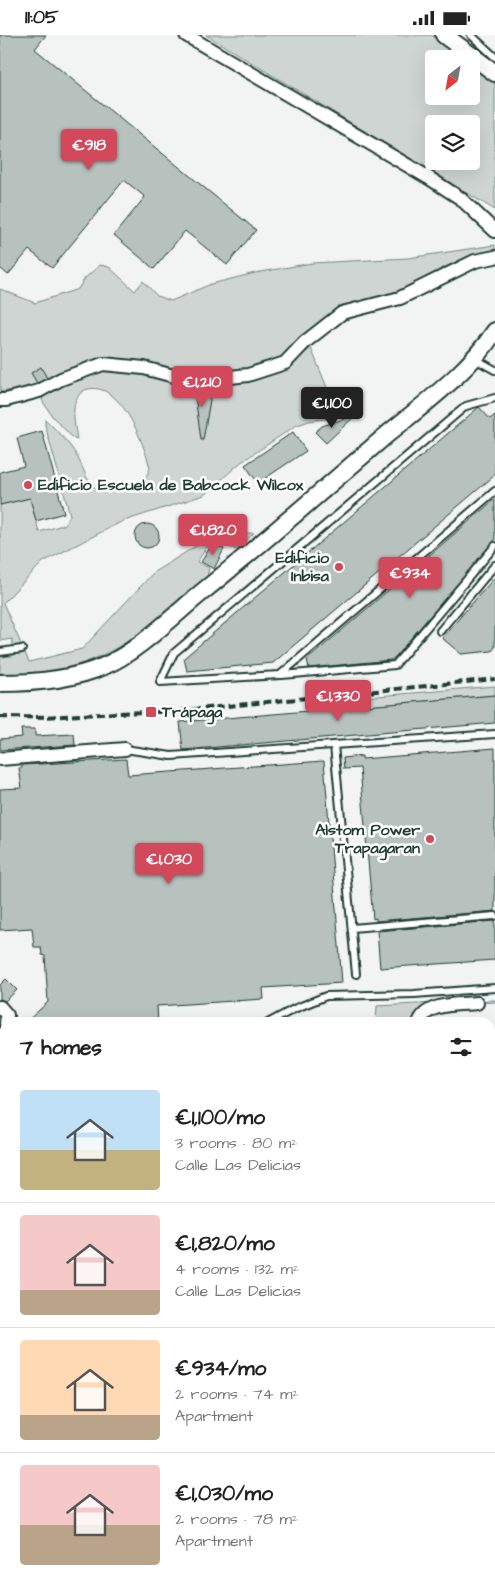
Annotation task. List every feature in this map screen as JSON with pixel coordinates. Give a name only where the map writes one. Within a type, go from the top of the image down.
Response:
[{"type":"street","points":[[186,35],[429,178],[460,198],[495,231]]},
{"type":"street","points":[[444,35],[495,73]]},
{"type":"street","points":[[0,400],[39,391],[61,379],[103,364],[144,368],[181,378],[204,380],[248,375],[285,363],[305,342],[342,313],[400,299],[475,261],[495,257]]},
{"type":"street","points":[[0,683],[28,683],[79,674],[105,666],[130,651],[451,381],[474,359],[495,331]]},
{"type":"street","points":[[0,759],[125,749]]},
{"type":"street","points":[[421,1017],[431,1008],[476,1003]]},
{"type":"street","points":[[0,1007],[7,1017]]},
{"type":"lane","points":[[471,35],[495,57]]},
{"type":"lane","points":[[474,359],[495,370]]},
{"type":"lane","points":[[495,398],[466,406],[443,425],[174,653],[160,681],[280,675],[395,665],[495,546]]},
{"type":"lane","points":[[280,675],[495,491]]},
{"type":"lane","points":[[440,631],[495,565]]},
{"type":"lane","points":[[0,651],[22,649]]},
{"type":"lane","points":[[125,749],[171,756],[495,734]]},
{"type":"lane","points":[[334,745],[356,974]]},
{"type":"lane","points":[[352,928],[495,916]]},
{"type":"lane","points":[[279,1017],[326,996],[414,994],[495,988]]},
{"type":"shaded area","points":[[206,35],[431,35],[450,50],[425,50],[425,105],[480,105],[480,73],[495,84],[495,210],[429,170],[480,170],[480,115],[425,115],[425,168]]},
{"type":"shaded area","points":[[495,245],[495,250],[475,254],[447,266],[396,295],[350,307],[281,359],[243,370],[202,375],[126,359],[100,358],[86,362],[38,386],[0,392],[0,289],[35,303],[78,289],[85,278],[100,265],[109,267],[135,291],[143,281],[157,296],[171,301],[211,284],[255,273],[312,263],[408,258]]},
{"type":"shaded area","points":[[311,348],[339,417],[309,421],[295,426],[240,463],[204,495],[121,522],[43,562],[3,603],[29,662],[82,649],[154,572],[215,534],[254,533],[236,550],[212,539],[197,562],[209,568],[207,578],[160,618],[114,649],[90,661],[63,669],[33,673],[0,674],[0,657],[13,656],[12,639],[0,641],[0,505],[30,498],[39,532],[66,524],[70,515],[45,425],[45,419],[71,447],[88,479],[97,489],[117,491],[132,487],[144,480],[150,468],[143,445],[130,417],[111,395],[100,389],[88,389],[80,394],[76,400],[74,410],[77,440],[52,416],[42,400],[45,393],[55,387],[108,369],[139,371],[171,379],[287,368]]},
{"type":"shaded area","points":[[495,686],[495,695],[319,710],[319,701]]},
{"type":"shaded area","points":[[495,1000],[495,1002],[429,1006],[419,1017],[376,1017],[377,1006]]},
{"type":"building","points":[[0,35],[46,35],[35,49],[256,230],[227,265],[185,231],[154,269],[114,235],[145,197],[124,180],[52,268],[29,250],[8,275],[0,268]]},
{"type":"building","points":[[41,367],[47,378],[37,383],[31,373]]},
{"type":"building","points":[[194,388],[209,388],[210,400],[203,440],[201,440]]},
{"type":"building","name":"Edificio Inbisa","points":[[479,407],[490,419],[495,415],[495,475],[273,663],[187,671],[184,658]]},
{"type":"building","points":[[356,415],[326,443],[315,432],[322,426]]},
{"type":"building","name":"Edificio Escuela de Babcock Wilcox","points":[[42,431],[64,513],[36,521],[30,498],[0,505],[0,472],[24,466],[17,438]]},
{"type":"building","points":[[293,432],[306,451],[258,483],[245,465]]},
{"type":"building","points":[[495,499],[495,540],[395,657],[391,660],[309,668],[307,660]]},
{"type":"building","points":[[147,524],[152,525],[158,531],[158,541],[152,547],[147,548],[142,547],[136,541],[135,536],[136,531],[142,525]]},
{"type":"building","points":[[213,543],[224,549],[214,569],[201,562]]},
{"type":"building","points":[[495,577],[495,647],[492,651],[461,654],[442,638]]},
{"type":"building","points":[[495,695],[495,723],[183,750],[180,722]]},
{"type":"building","points":[[21,729],[35,729],[35,736],[74,734],[75,745],[0,750],[0,739],[22,737]]},
{"type":"building","name":"Alstom Power Trapagaran","points":[[495,748],[495,911],[376,921],[376,918],[373,919],[360,768],[344,769],[343,758],[362,756],[362,759]]},
{"type":"building","points":[[126,759],[128,775],[324,761],[342,983],[263,988],[264,999],[157,1006],[158,1017],[32,1017],[48,1002],[45,956],[42,955],[41,947],[34,947],[32,928],[0,930],[0,789],[22,788],[19,768],[22,768],[22,765]]},
{"type":"building","points":[[495,921],[495,960],[380,968],[377,931]]},
{"type":"building","points":[[6,979],[17,990],[5,1001],[0,999],[0,985]]},
{"type":"railway","points":[[0,717],[168,712],[495,679]]},
{"type":"place","name":"Edificio Escuela de Babcock Wilcox","points":[[28,485]]},
{"type":"place","name":"Edificio Inbisa","points":[[339,567]]},
{"type":"place","name":"Trápaga","points":[[151,712]]},
{"type":"place","name":"Alstom Power Trapagaran","points":[[430,839]]}]
